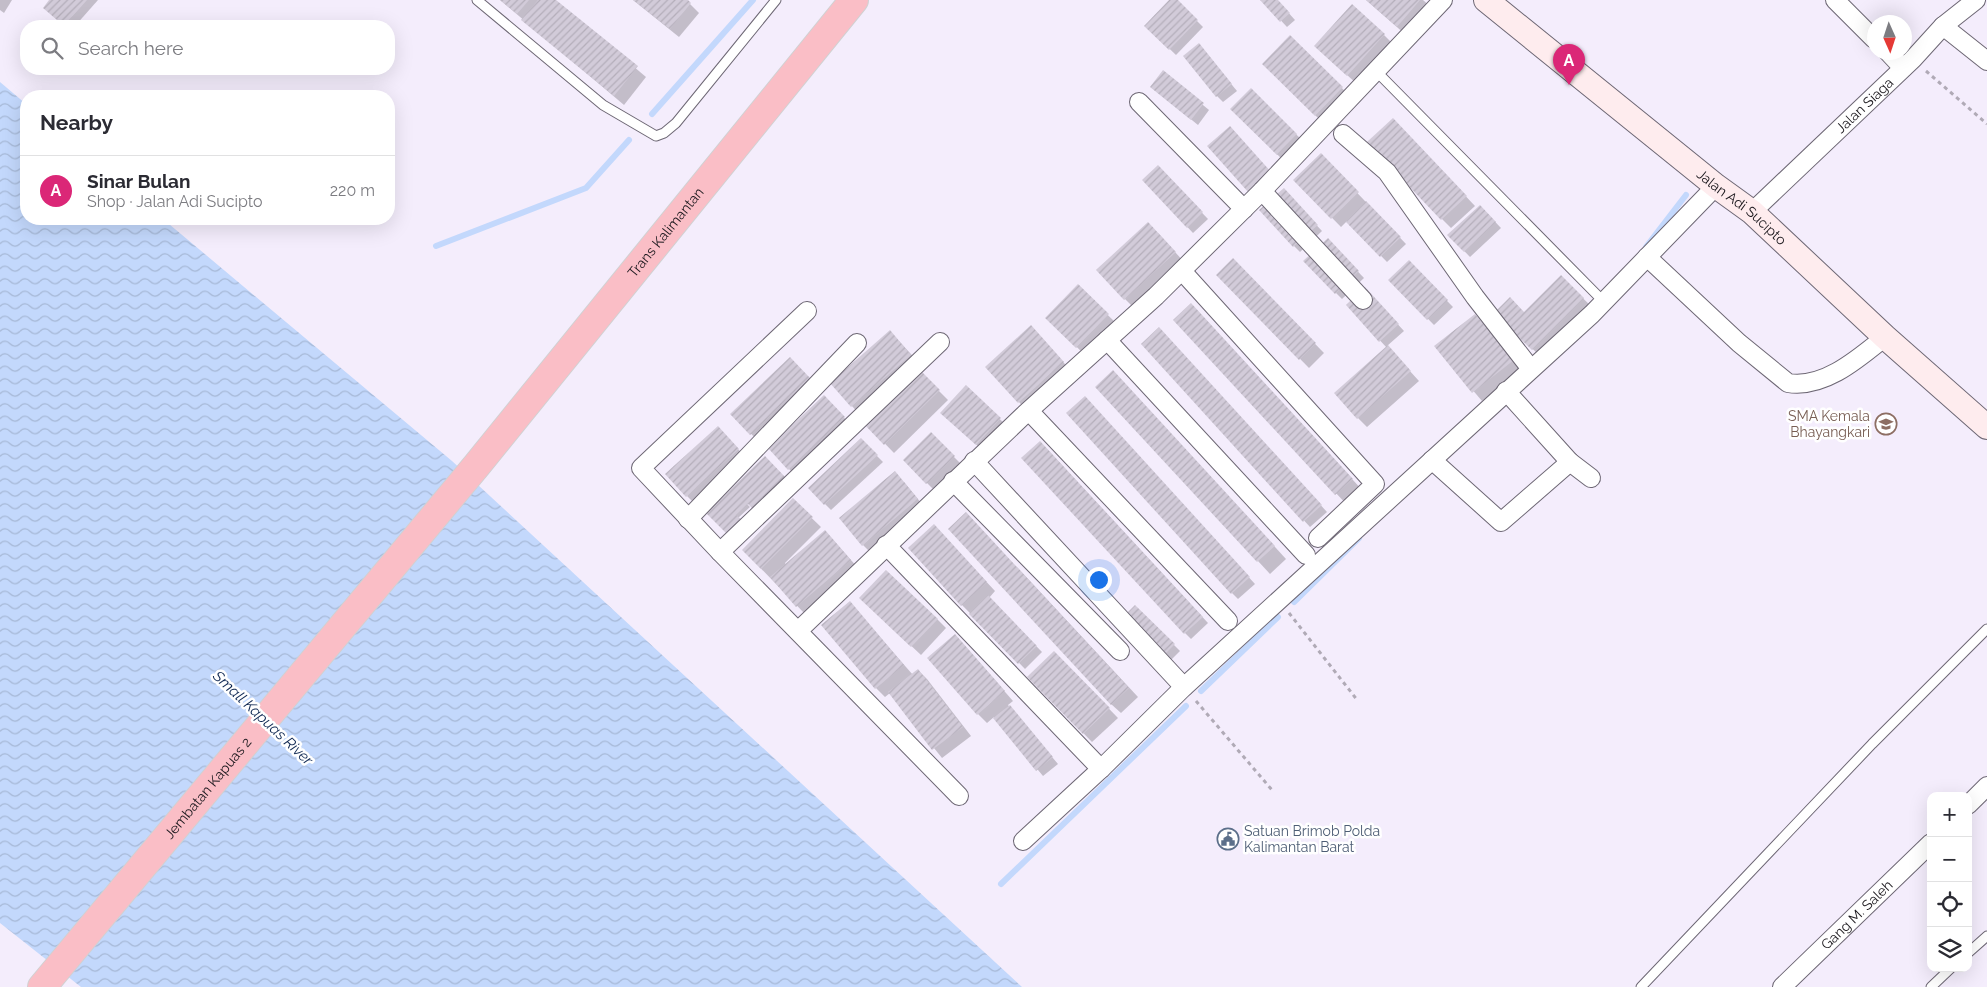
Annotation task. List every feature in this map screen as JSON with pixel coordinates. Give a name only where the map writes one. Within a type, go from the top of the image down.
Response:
[{"type":"highway","name":"Trans Kalimantan","points":[[477,466],[854,0]]},
{"type":"highway","name":"Jembatan Kapuas 2","points":[[47,980],[477,466]]},
{"type":"main road","name":"Jalan Adi Sucipto","points":[[1486,0],[1716,186],[1752,212],[1884,337],[1984,417]]},
{"type":"street","points":[[798,631],[974,461],[1182,271],[1262,191],[1443,0]]},
{"type":"street","points":[[1835,0],[1867,33]]},
{"type":"street","name":"Jalan Siaga","points":[[1752,212],[1908,63],[1943,26],[1976,0]]},
{"type":"street","points":[[1943,26],[1987,61]]},
{"type":"street","points":[[1903,60],[1908,63]]},
{"type":"street","points":[[1140,102],[1244,209]]},
{"type":"street","points":[[1343,134],[1387,172],[1475,297],[1531,369]]},
{"type":"street","points":[[1023,841],[1101,769],[1184,687],[1604,302],[1716,186]]},
{"type":"street","points":[[1262,191],[1363,300]]},
{"type":"street","points":[[1648,257],[1732,337],[1788,383],[1813,381],[1831,374],[1847,366],[1884,337]]},
{"type":"street","points":[[1182,271],[1375,484],[1318,538]]},
{"type":"street","points":[[807,311],[641,468],[688,519],[959,796]]},
{"type":"street","points":[[1107,340],[1306,555]]},
{"type":"street","points":[[720,552],[940,342]]},
{"type":"street","points":[[688,519],[857,343]]},
{"type":"street","points":[[1506,391],[1570,462],[1592,478]]},
{"type":"street","points":[[1028,411],[1228,621]]},
{"type":"street","points":[[1432,460],[1501,522],[1570,462]]},
{"type":"street","points":[[974,461],[1099,599],[1184,687]]},
{"type":"street","points":[[953,481],[1120,651]]},
{"type":"street","points":[[886,545],[1101,769]]},
{"type":"street","points":[[1972,802],[1987,786]]},
{"type":"street","name":"Gang M. Saleh","points":[[1782,987],[1927,847]]},
{"type":"lane","points":[[477,0],[603,106],[656,136],[664,133],[676,123],[776,0]]},
{"type":"lane","points":[[1376,71],[1604,302]]},
{"type":"lane","points":[[1641,987],[1872,744],[1987,629]]},
{"type":"lane","points":[[1972,949],[1987,936]]},
{"type":"lane","points":[[1931,987],[1947,972]]},
{"type":"path","points":[[1908,63],[1987,124]]},
{"type":"path","points":[[1278,600],[1358,701]]},
{"type":"path","points":[[1184,687],[1272,790]]},
{"type":"water","name":"Small Kapuas River","points":[[0,82],[20,99],[20,225],[170,225],[452,461],[1022,987],[81,987],[0,923]]},
{"type":"building","points":[[49,0],[87,0],[69,20],[57,20],[43,8]]},
{"type":"building","points":[[500,0],[529,0],[517,14]]},
{"type":"building","points":[[538,0],[556,0],[638,66],[614,96],[521,20]]},
{"type":"building","points":[[633,0],[688,0],[691,3],[670,29]]},
{"type":"building","points":[[1169,0],[1178,0],[1198,20],[1169,50],[1144,26]]},
{"type":"building","points":[[1260,0],[1278,0],[1290,13],[1280,22]]},
{"type":"building","points":[[1366,0],[1420,0],[1397,27]]},
{"type":"building","points":[[1352,4],[1385,34],[1347,76],[1314,46]]},
{"type":"building","points":[[1290,35],[1343,87],[1315,116],[1262,64]]},
{"type":"building","points":[[1199,43],[1232,84],[1216,97],[1183,56]]},
{"type":"building","points":[[1163,70],[1204,103],[1191,120],[1150,87]]},
{"type":"building","points":[[1251,88],[1297,134],[1277,155],[1230,109]]},
{"type":"building","points":[[1393,118],[1467,196],[1441,220],[1367,142]]},
{"type":"building","points":[[1230,126],[1272,173],[1249,193],[1207,146]]},
{"type":"building","points":[[1321,153],[1359,192],[1331,219],[1293,180]]},
{"type":"building","points":[[1158,165],[1203,212],[1187,228],[1142,180]]},
{"type":"building","points":[[1284,188],[1318,225],[1293,247],[1259,210]]},
{"type":"building","points":[[1366,201],[1401,237],[1380,257],[1346,222]]},
{"type":"building","points":[[1480,205],[1496,222],[1464,252],[1447,235]]},
{"type":"building","points":[[1148,222],[1176,252],[1124,300],[1096,270]]},
{"type":"building","points":[[1328,238],[1359,271],[1335,294],[1303,261]]},
{"type":"building","points":[[1233,258],[1316,343],[1299,360],[1216,275]]},
{"type":"building","points":[[1409,260],[1448,300],[1427,320],[1388,280]]},
{"type":"building","points":[[1561,275],[1584,298],[1532,350],[1494,313],[1510,297],[1524,312]]},
{"type":"building","points":[[1078,284],[1109,314],[1076,348],[1045,318]]},
{"type":"building","points":[[1365,287],[1399,324],[1379,342],[1346,305]]},
{"type":"building","points":[[1191,303],[1353,479],[1335,495],[1173,320]]},
{"type":"building","points":[[1475,314],[1514,360],[1472,393],[1434,346]]},
{"type":"building","points":[[1031,325],[1064,362],[1018,403],[985,367]]},
{"type":"building","points":[[1159,327],[1322,505],[1303,522],[1141,344]]},
{"type":"building","points":[[890,330],[911,355],[851,407],[830,383]]},
{"type":"building","points":[[1388,345],[1411,371],[1357,419],[1334,393]]},
{"type":"building","points":[[790,357],[810,378],[750,435],[730,414]]},
{"type":"building","points":[[918,368],[940,390],[884,445],[862,422]]},
{"type":"building","points":[[1113,370],[1275,546],[1257,562],[1095,387]]},
{"type":"building","points":[[966,385],[1001,418],[976,445],[940,413]]},
{"type":"building","points":[[824,395],[845,417],[788,470],[768,448]]},
{"type":"building","points":[[1085,396],[1250,577],[1231,594],[1066,413]]},
{"type":"building","points":[[718,426],[739,449],[686,497],[665,474]]},
{"type":"building","points":[[931,432],[955,456],[926,484],[903,460]]},
{"type":"building","points":[[861,438],[878,455],[824,505],[808,488]]},
{"type":"building","points":[[1040,441],[1203,617],[1184,634],[1021,458]]},
{"type":"building","points":[[765,456],[787,479],[754,510],[748,504],[736,515],[741,519],[726,533],[706,513]]},
{"type":"building","points":[[895,471],[918,499],[862,546],[839,518]]},
{"type":"building","points":[[793,498],[813,517],[761,569],[742,550]]},
{"type":"building","points":[[966,512],[1129,688],[1111,705],[948,529]]},
{"type":"building","points":[[934,524],[987,582],[961,606],[908,548]]},
{"type":"building","points":[[825,530],[851,560],[796,607],[770,577]]},
{"type":"building","points":[[886,570],[938,619],[911,647],[859,598]]},
{"type":"building","points":[[988,595],[1037,646],[1018,664],[969,614]]},
{"type":"building","points":[[850,601],[904,665],[875,689],[821,625]]},
{"type":"building","points":[[1135,605],[1175,644],[1163,656],[1123,617]]},
{"type":"building","points":[[955,634],[1005,691],[977,715],[927,658]]},
{"type":"building","points":[[1054,651],[1110,708],[1083,734],[1027,677]]},
{"type":"building","points":[[918,669],[963,727],[932,750],[888,692]]},
{"type":"building","points":[[1010,705],[1053,757],[1036,771],[993,718]]},
{"type":"waterway","points":[[652,114],[753,0]]},
{"type":"waterway","points":[[436,246],[586,188],[629,140]]},
{"type":"waterway","points":[[1646,247],[1686,195]]},
{"type":"waterway","points":[[1294,602],[1359,538]]},
{"type":"waterway","points":[[1201,691],[1278,617]]},
{"type":"waterway","points":[[1001,884],[1186,706]]},
{"type":"place","name":"Sinar Bulan","points":[[1569,85]]},
{"type":"place","name":"SMA Kemala Bhayangkari","points":[[1886,424]]},
{"type":"place","name":"Satuan Brimob Polda Kalimantan Barat","points":[[1228,839]]}]
